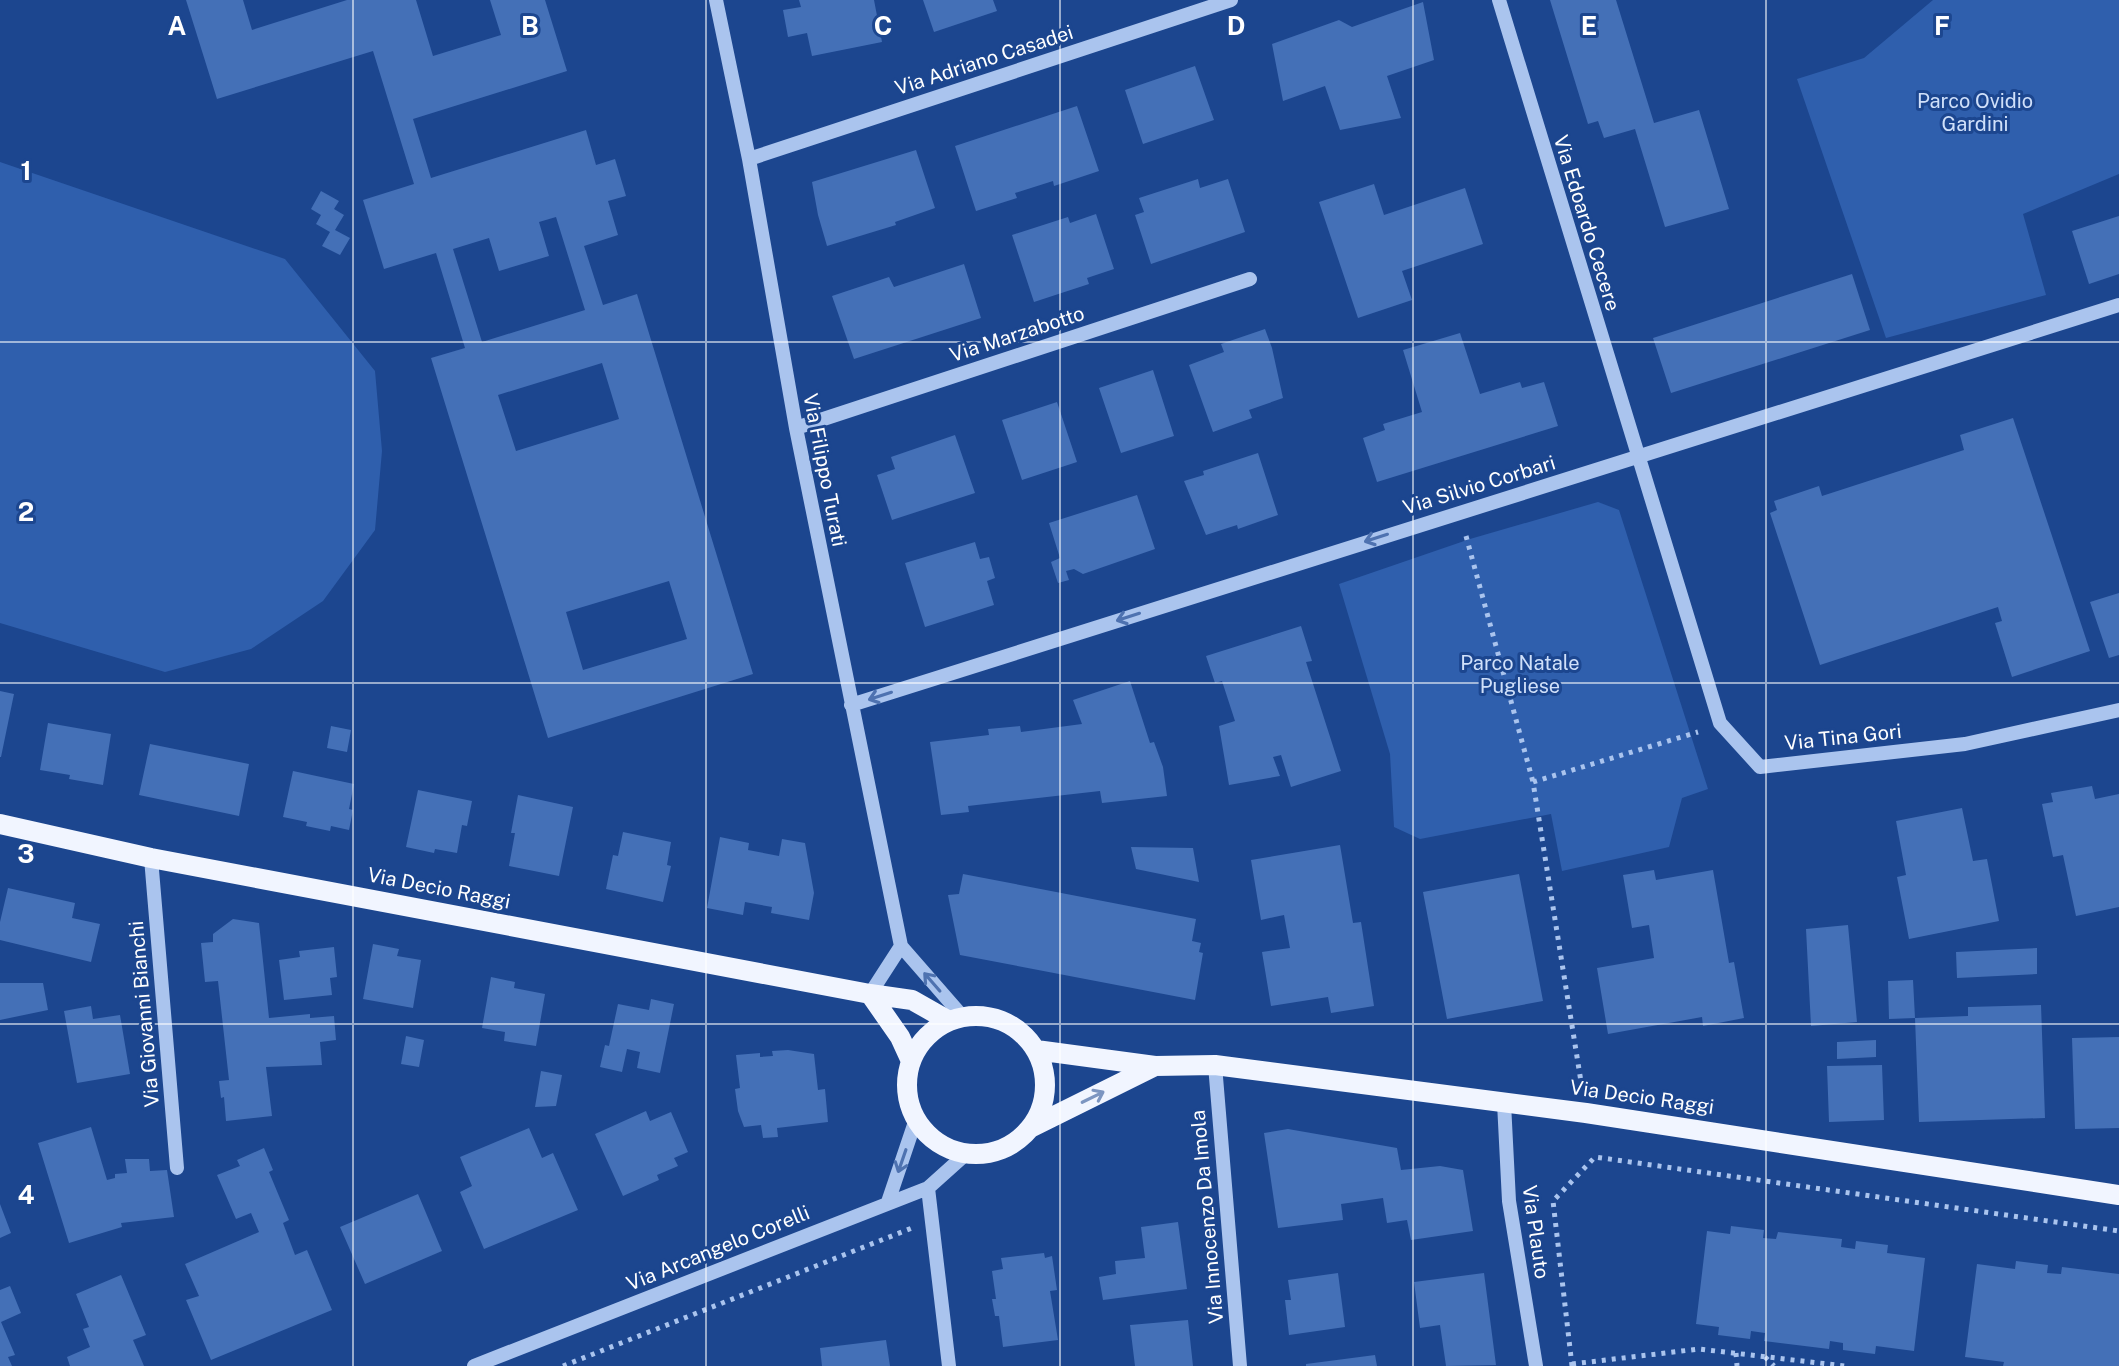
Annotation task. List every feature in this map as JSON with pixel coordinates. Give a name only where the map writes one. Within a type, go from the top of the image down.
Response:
[{"type":"main road","name":"Via Decio Raggi","points":[[0,824],[151,858],[912,1000],[956,1019]]},
{"type":"main road","points":[[870,994],[900,1037],[911,1061]]},
{"type":"main road","points":[[984,1016],[1005,1022],[1023,1033],[1036,1050],[1043,1070],[1045,1090],[1040,1110],[1030,1128],[1017,1140],[985,1153],[967,1153],[947,1147],[929,1136],[916,1119],[908,1101],[907,1080],[911,1061],[920,1044],[933,1031],[956,1019],[984,1016]]},
{"type":"main road","name":"Via Decio Raggi","points":[[1036,1050],[1155,1066],[1215,1065],[1586,1113],[2119,1195]]},
{"type":"main road","name":"Via Decio Raggi","points":[[1030,1128],[1155,1066]]},
{"type":"street","name":"Via Filippo Turati","points":[[716,0],[749,159],[796,428],[901,946],[956,1019]]},
{"type":"street","name":"Via Adriano Casadei","points":[[749,159],[1231,0]]},
{"type":"street","name":"Via Edoardo Cecere","points":[[1499,0],[1638,458]]},
{"type":"street","name":"Via Marzabotto","points":[[796,428],[1250,279]]},
{"type":"street","name":"Via Silvio Corbari","points":[[851,705],[2119,305]]},
{"type":"street","name":"Via Tina Gori","points":[[1638,458],[1720,723],[1760,767],[1965,744],[2119,710]]},
{"type":"street","name":"Via Giovanni Bianchi","points":[[151,858],[177,1168]]},
{"type":"street","points":[[870,994],[901,946]]},
{"type":"street","name":"Via Innocenzo Da Imola","points":[[1215,1065],[1240,1366]]},
{"type":"street","name":"Via Plauto","points":[[1504,1103],[1509,1201],[1536,1366]]},
{"type":"street","points":[[888,1202],[916,1119]]},
{"type":"street","name":"Via Arcangelo Corelli","points":[[474,1366],[928,1188],[967,1153]]},
{"type":"street","points":[[928,1188],[949,1366]]},
{"type":"path","points":[[1459,512],[1533,782],[1586,1113]]},
{"type":"path","points":[[1533,782],[1690,735],[1720,723]]},
{"type":"path","points":[[1845,1366],[1699,1349],[1572,1365],[1553,1201],[1595,1157],[2119,1231]]},
{"type":"path","points":[[563,1366],[931,1221]]},
{"type":"path","points":[[1736,1353],[1737,1366]]},
{"type":"path","points":[[1765,1357],[1774,1366]]},
{"type":"green space","name":"Parco Ovidio Gardini","points":[[1933,0],[2119,0],[2119,174],[2023,214],[2046,295],[1886,338],[1797,79],[1864,58]]},
{"type":"green space","points":[[0,162],[285,259],[375,371],[382,451],[375,530],[323,601],[251,649],[165,672],[0,623]]},
{"type":"green space","name":"Parco Natale Pugliese","points":[[1598,502],[1619,510],[1708,789],[1682,798],[1669,847],[1562,871],[1551,814],[1420,839],[1394,827],[1390,754],[1339,584],[1470,539]]},
{"type":"building","points":[[186,0],[243,0],[252,30],[347,0],[416,0],[433,56],[501,35],[490,0],[545,0],[567,71],[413,119],[431,178],[586,130],[596,165],[615,159],[626,196],[608,201],[618,235],[584,246],[603,305],[637,294],[753,674],[548,738],[431,358],[465,348],[436,253],[384,269],[363,200],[414,184],[373,51],[217,99]],"holes":[[[556,217],[585,310],[482,342],[453,249],[489,238],[499,271],[549,256],[539,222]],[[602,363],[619,419],[516,451],[498,395]],[[669,581],[687,639],[583,670],[566,612]]]},
{"type":"building","points":[[799,0],[874,0],[882,42],[812,56],[807,33],[788,37],[783,10],[801,7]]},
{"type":"building","points":[[923,0],[993,0],[997,11],[934,32]]},
{"type":"building","points":[[1550,0],[1616,0],[1654,123],[1699,110],[1729,209],[1665,227],[1635,129],[1604,138],[1598,121],[1588,124]]},
{"type":"building","points":[[1423,2],[1434,60],[1387,76],[1401,118],[1340,130],[1325,86],[1283,101],[1272,44],[1339,20],[1352,27]]},
{"type":"building","points":[[1195,66],[1214,120],[1143,144],[1125,90]]},
{"type":"building","points":[[1077,106],[1099,171],[1054,186],[1053,181],[1015,193],[1017,198],[976,211],[955,146]]},
{"type":"building","points":[[916,150],[935,208],[895,222],[896,225],[827,246],[812,182]]},
{"type":"building","points":[[1198,179],[1200,188],[1228,179],[1245,232],[1151,264],[1135,215],[1144,212],[1139,198]]},
{"type":"building","points":[[1374,184],[1384,215],[1465,188],[1483,244],[1402,271],[1412,300],[1358,318],[1319,202]]},
{"type":"building","points":[[321,191],[339,201],[334,209],[344,215],[335,230],[350,238],[340,255],[322,246],[330,232],[316,224],[321,215],[311,209]]},
{"type":"building","points":[[1096,214],[1114,269],[1087,278],[1089,284],[1034,302],[1012,235],[1068,217],[1070,223]]},
{"type":"building","points":[[2119,216],[2119,274],[2089,284],[2072,231]]},
{"type":"building","points":[[964,264],[981,318],[854,359],[832,296],[889,277],[894,287]]},
{"type":"building","points":[[1852,274],[1870,330],[1671,393],[1653,338]]},
{"type":"building","points":[[1265,329],[1283,398],[1249,410],[1252,418],[1213,432],[1189,365],[1224,352],[1221,344]]},
{"type":"building","points":[[1460,333],[1480,394],[1520,382],[1522,388],[1544,382],[1558,426],[1377,482],[1363,438],[1385,430],[1383,424],[1422,412],[1403,350]]},
{"type":"building","points":[[1153,370],[1174,436],[1121,453],[1099,388]]},
{"type":"building","points":[[1057,402],[1077,462],[1022,480],[1002,420]]},
{"type":"building","points":[[2013,418],[2090,651],[2012,677],[1995,623],[2002,621],[1998,607],[1820,665],[1770,513],[1777,510],[1774,501],[1819,486],[1822,496],[1964,450],[1960,435]]},
{"type":"building","points":[[955,435],[975,493],[892,520],[877,475],[895,469],[891,457]]},
{"type":"building","points":[[1258,453],[1278,515],[1238,529],[1237,525],[1206,535],[1184,481],[1204,475],[1203,471]]},
{"type":"building","points":[[1137,495],[1155,549],[1083,574],[1074,569],[1066,571],[1069,580],[1058,583],[1051,562],[1060,558],[1049,523]]},
{"type":"building","points":[[975,542],[980,559],[989,557],[995,578],[987,581],[994,605],[925,627],[905,563]]},
{"type":"building","points":[[2119,593],[2119,655],[2109,658],[2090,602]]},
{"type":"building","points":[[1301,626],[1312,661],[1306,662],[1341,771],[1291,787],[1281,755],[1273,757],[1280,776],[1229,785],[1219,726],[1235,721],[1222,681],[1215,683],[1206,656]]},
{"type":"building","points":[[1130,681],[1150,743],[1154,742],[1163,767],[1167,796],[1102,803],[1100,791],[968,806],[969,812],[941,815],[930,742],[989,735],[988,729],[1020,726],[1021,732],[1082,724],[1073,700]]},
{"type":"building","points":[[0,691],[14,694],[1,757],[0,757]]},
{"type":"building","points":[[48,723],[111,734],[103,785],[40,770]]},
{"type":"building","points":[[331,726],[351,730],[347,752],[327,748]]},
{"type":"building","points":[[150,744],[249,764],[239,816],[139,795]]},
{"type":"building","points":[[293,771],[354,784],[349,830],[331,826],[330,831],[283,817]]},
{"type":"building","points":[[2092,786],[2095,799],[2119,794],[2119,907],[2076,916],[2063,855],[2053,857],[2042,804],[2053,802],[2051,793]]},
{"type":"building","points":[[418,790],[472,801],[467,826],[462,825],[457,853],[435,849],[434,853],[406,847]]},
{"type":"building","points":[[518,795],[573,807],[559,876],[509,866]]},
{"type":"building","points":[[1962,808],[1973,861],[1987,859],[1999,921],[1909,939],[1897,877],[1906,875],[1896,821]]},
{"type":"building","points":[[623,832],[671,842],[667,865],[671,866],[663,902],[606,889],[613,855],[618,856]]},
{"type":"building","points":[[720,837],[749,843],[748,850],[779,856],[782,839],[805,843],[814,893],[809,920],[771,913],[772,907],[745,902],[743,915],[707,908]]},
{"type":"building","points":[[1340,845],[1353,923],[1361,922],[1374,1006],[1331,1013],[1328,997],[1271,1006],[1262,952],[1290,948],[1284,915],[1261,920],[1251,860]]},
{"type":"building","points":[[1131,847],[1193,848],[1199,882],[1136,869]]},
{"type":"building","points":[[1654,870],[1656,880],[1713,870],[1729,963],[1734,962],[1744,1018],[1703,1026],[1702,1017],[1608,1034],[1597,968],[1654,958],[1649,925],[1632,928],[1623,875]]},
{"type":"building","points":[[963,874],[1196,919],[1192,941],[1201,943],[1199,952],[1203,953],[1195,1000],[960,955],[948,895],[959,894]]},
{"type":"building","points":[[1519,874],[1543,1001],[1447,1019],[1423,892]]},
{"type":"building","points":[[8,888],[75,903],[72,918],[100,924],[91,962],[0,940],[0,922]]},
{"type":"building","points":[[233,919],[259,923],[269,1018],[310,1014],[310,1018],[334,1016],[336,1040],[320,1042],[322,1065],[266,1067],[272,1116],[226,1121],[219,1081],[229,1080],[218,981],[205,982],[201,943],[213,942],[213,934]]},
{"type":"building","points":[[1848,925],[1857,1022],[1811,1026],[1806,929]]},
{"type":"building","points":[[373,944],[399,949],[397,956],[421,960],[413,1008],[363,999]]},
{"type":"building","points":[[334,947],[337,977],[330,978],[332,995],[284,1000],[279,960],[300,957],[299,951]]},
{"type":"building","points":[[2037,948],[2037,974],[1957,978],[1956,952]]},
{"type":"building","points":[[491,977],[515,982],[514,988],[545,994],[536,1046],[504,1041],[505,1032],[482,1028]]},
{"type":"building","points":[[1913,980],[1915,1018],[1889,1019],[1888,981]]},
{"type":"building","points":[[0,983],[43,983],[48,1010],[0,1020]]},
{"type":"building","points":[[651,999],[674,1004],[660,1073],[637,1068],[640,1052],[627,1049],[622,1072],[600,1067],[605,1045],[609,1046],[618,1004],[649,1010]]},
{"type":"building","points":[[2041,1005],[2045,1118],[1919,1122],[1915,1018],[1968,1016],[1968,1007]]},
{"type":"building","points":[[91,1006],[93,1019],[120,1015],[130,1074],[77,1083],[64,1011]]},
{"type":"building","points":[[406,1036],[424,1040],[419,1067],[401,1064]]},
{"type":"building","points":[[2119,1037],[2119,1128],[2075,1129],[2072,1038]]},
{"type":"building","points":[[1876,1040],[1876,1057],[1837,1059],[1837,1042]]},
{"type":"building","points":[[772,1051],[814,1054],[818,1090],[825,1089],[828,1122],[777,1128],[778,1137],[763,1138],[761,1125],[744,1127],[738,1111],[735,1089],[740,1088],[736,1055],[760,1053],[760,1057],[773,1056]]},
{"type":"building","points":[[1882,1065],[1884,1120],[1829,1122],[1827,1066]]},
{"type":"building","points":[[541,1071],[562,1075],[556,1106],[535,1107]]},
{"type":"building","points":[[646,1111],[650,1121],[671,1112],[688,1152],[674,1158],[678,1166],[657,1175],[659,1180],[623,1196],[595,1134]]},
{"type":"building","points":[[91,1127],[107,1180],[115,1178],[115,1174],[127,1173],[125,1159],[149,1159],[150,1171],[167,1170],[174,1217],[121,1223],[122,1227],[69,1243],[38,1143]]},
{"type":"building","points":[[529,1128],[542,1158],[553,1153],[578,1210],[484,1249],[460,1192],[472,1186],[460,1157]]},
{"type":"building","points":[[1288,1129],[1397,1148],[1401,1170],[1440,1166],[1463,1170],[1473,1231],[1411,1240],[1407,1220],[1387,1223],[1383,1198],[1341,1204],[1343,1220],[1278,1228],[1264,1133]]},
{"type":"building","points":[[264,1148],[273,1170],[269,1172],[289,1220],[283,1223],[295,1255],[307,1250],[332,1310],[211,1360],[186,1300],[199,1296],[185,1264],[259,1232],[251,1213],[236,1219],[217,1175],[240,1166],[237,1160]]},
{"type":"building","points":[[418,1194],[442,1251],[365,1284],[340,1227]]},
{"type":"building","points":[[0,1204],[11,1233],[0,1238]]},
{"type":"building","points":[[1178,1222],[1187,1289],[1103,1300],[1099,1277],[1116,1274],[1115,1261],[1145,1258],[1141,1227]]},
{"type":"building","points":[[1731,1226],[1764,1230],[1763,1238],[1776,1239],[1778,1232],[1842,1239],[1841,1247],[1855,1249],[1856,1241],[1888,1245],[1887,1253],[1925,1258],[1914,1351],[1876,1346],[1875,1354],[1843,1350],[1843,1343],[1830,1341],[1829,1349],[1764,1341],[1765,1333],[1751,1331],[1750,1339],[1718,1335],[1719,1327],[1696,1324],[1707,1231],[1730,1234]]},
{"type":"building","points":[[1044,1253],[1045,1258],[1052,1256],[1057,1290],[1050,1291],[1058,1340],[1003,1347],[999,1316],[995,1316],[992,1299],[996,1299],[992,1271],[1003,1269],[1001,1258]]},
{"type":"building","points":[[2016,1261],[2048,1265],[2047,1273],[2061,1274],[2062,1267],[2119,1274],[2119,1366],[2003,1366],[2004,1362],[1965,1357],[1977,1264],[2015,1269]]},
{"type":"building","points":[[1338,1273],[1345,1327],[1289,1335],[1285,1300],[1291,1300],[1288,1280]]},
{"type":"building","points":[[1484,1273],[1496,1365],[1446,1366],[1440,1325],[1420,1328],[1414,1282]]},
{"type":"building","points":[[121,1275],[146,1335],[133,1340],[144,1366],[70,1366],[67,1357],[90,1347],[83,1329],[89,1327],[76,1294]]},
{"type":"building","points":[[10,1286],[21,1313],[1,1322],[15,1355],[8,1357],[12,1366],[0,1366],[0,1290]]},
{"type":"building","points":[[1188,1320],[1193,1366],[1135,1366],[1130,1325]]},
{"type":"building","points":[[886,1340],[890,1366],[822,1366],[820,1348]]},
{"type":"building","points":[[1375,1355],[1377,1366],[1306,1366],[1306,1364]]}]
